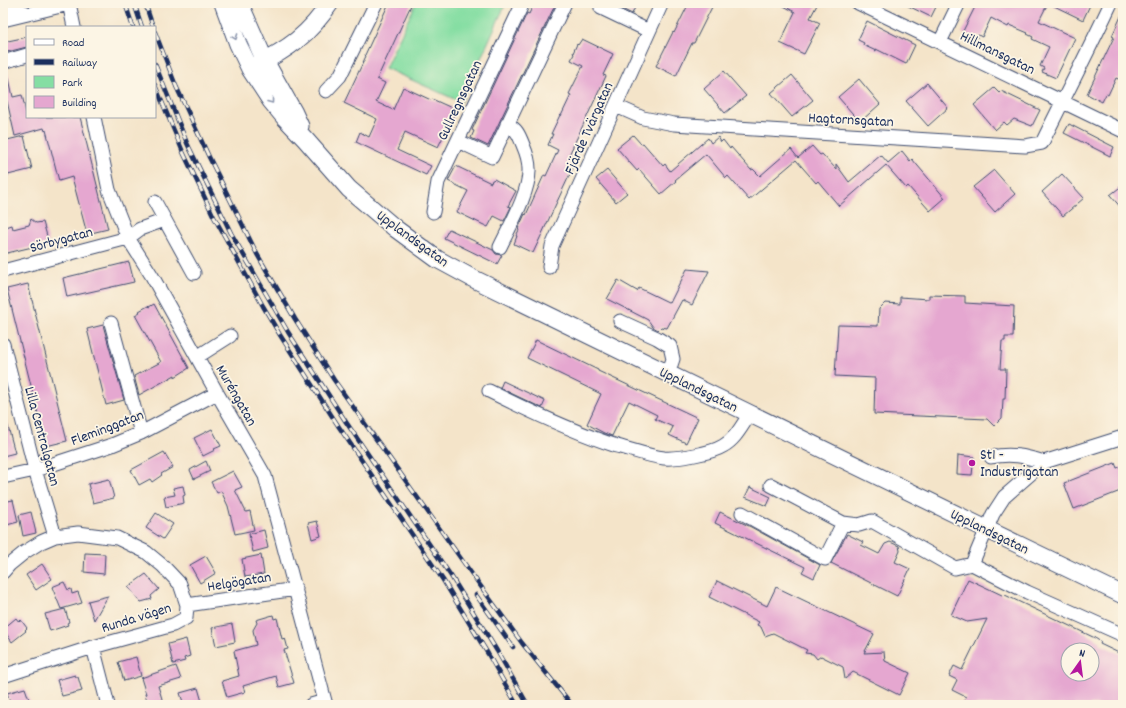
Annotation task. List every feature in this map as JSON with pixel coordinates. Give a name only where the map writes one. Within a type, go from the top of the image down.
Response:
[{"type":"main road","name":"Upplandsgatan","points":[[223,3],[238,44],[250,69],[271,101],[285,118],[349,189],[396,229],[438,258],[472,278],[986,530],[1123,594]]},
{"type":"main road","name":"Upplandsgatan","points":[[240,3],[265,61],[294,114],[305,139]]},
{"type":"main road","points":[[250,69],[275,56],[304,36],[330,3]]},
{"type":"street","points":[[4,3],[27,14]]},
{"type":"street","points":[[3,20],[69,3],[74,26]]},
{"type":"street","points":[[326,92],[340,76],[376,3]]},
{"type":"street","name":"Gullregnsgatan","points":[[433,212],[438,182],[523,3]]},
{"type":"street","points":[[458,141],[492,157],[565,3]]},
{"type":"street","points":[[604,3],[601,8],[649,31]]},
{"type":"street","name":"Fjärde Tvärgatan","points":[[549,267],[552,246],[662,3]]},
{"type":"street","name":"Hillmansgatan","points":[[858,3],[1123,131]]},
{"type":"street","points":[[940,42],[959,3]]},
{"type":"street","points":[[1062,101],[1094,41],[1111,3]]},
{"type":"street","points":[[3,62],[26,56]]},
{"type":"street","name":"Hagtornsgatan","points":[[616,106],[644,118],[674,124],[1025,146],[1042,143],[1062,101]]},
{"type":"street","name":"Muréngatan","points":[[94,118],[109,190],[128,238],[152,276],[265,476],[326,703]]},
{"type":"street","points":[[500,247],[526,192],[529,170],[526,150],[520,135],[515,128],[507,124]]},
{"type":"street","points":[[155,202],[194,273]]},
{"type":"street","name":"Sörbygatan","points":[[3,271],[128,238],[140,229],[165,220]]},
{"type":"street","points":[[620,321],[657,338],[670,346],[673,358],[668,374]]},
{"type":"street","points":[[111,323],[141,433]]},
{"type":"street","points":[[197,357],[230,336]]},
{"type":"street","name":"Lilla Centralgatan","points":[[3,344],[35,470],[55,536]]},
{"type":"street","points":[[489,391],[551,421],[583,434],[639,452],[665,458],[689,456],[723,446],[735,437],[750,414]]},
{"type":"street","name":"Fleminggatan","points":[[3,477],[35,470],[112,445],[141,433],[217,393]]},
{"type":"street","points":[[972,564],[986,530],[1004,498],[1044,462],[1123,437]]},
{"type":"street","points":[[991,457],[1004,454],[1044,462]]},
{"type":"street","points":[[771,485],[843,523],[859,525],[872,521],[955,568],[972,564],[1027,592],[1123,635]]},
{"type":"street","points":[[742,513],[825,560],[843,523]]},
{"type":"street","name":"Runda vägen","points":[[3,572],[25,552],[41,542],[55,536],[78,533],[117,538],[146,552],[163,566],[180,584],[187,605],[186,618],[173,624],[93,647],[3,676]]},
{"type":"street","name":"Helgögatan","points":[[187,605],[296,589]]},
{"type":"street","points":[[93,647],[108,705]]},
{"type":"street","points":[[311,705],[326,703]]},
{"type":"green space","points":[[416,3],[506,3],[461,102],[385,68]]},
{"type":"building","points":[[389,3],[412,3],[377,79],[385,83],[376,102],[393,110],[403,87],[454,109],[452,114],[454,115],[438,147],[405,132],[397,150],[431,166],[426,175],[356,142],[360,132],[369,137],[377,119],[344,103]]},
{"type":"building","points":[[534,3],[556,3],[488,146],[471,138],[474,131],[472,130],[527,13],[529,14]]},
{"type":"building","points":[[612,3],[637,3],[632,14]]},
{"type":"building","points":[[689,3],[714,3],[676,76],[656,66]]},
{"type":"building","points":[[778,3],[818,3],[810,18],[820,23],[804,54],[780,43],[795,12]]},
{"type":"building","points":[[902,3],[938,3],[931,17]]},
{"type":"building","points":[[977,3],[1048,3],[1039,21],[1075,38],[1056,78],[1042,72],[1044,68],[1040,66],[1049,47],[1032,39],[1033,37],[1027,34],[1028,33],[1009,25],[1008,27],[991,18],[982,37],[978,35],[976,40],[962,33]]},
{"type":"building","points":[[1048,3],[1091,3],[1083,20]]},
{"type":"building","points":[[1123,12],[1123,81],[1116,78],[1108,95],[1106,94],[1102,102],[1087,94],[1114,37],[1112,36]]},
{"type":"building","points":[[867,21],[915,45],[906,64],[876,49],[876,51],[863,45],[864,43],[858,40]]},
{"type":"building","points":[[26,37],[26,47],[3,53],[3,42]]},
{"type":"building","points":[[582,39],[613,54],[603,75],[606,76],[569,155],[577,159],[533,253],[514,244],[519,230],[518,229],[525,214],[526,215],[544,175],[546,176],[558,150],[548,145],[553,134],[551,134],[571,95],[569,94],[583,66],[571,60],[577,44],[578,45]]},
{"type":"building","points":[[7,69],[13,97],[22,95],[26,118],[80,118],[108,229],[87,234],[72,177],[59,181],[46,130],[45,131],[44,128],[15,136],[7,101],[3,101],[3,70]]},
{"type":"building","points":[[724,71],[746,96],[725,113],[704,89]]},
{"type":"building","points":[[792,75],[813,100],[792,117],[771,93]]},
{"type":"building","points":[[859,79],[880,104],[860,122],[838,97]]},
{"type":"building","points":[[927,83],[948,108],[928,126],[906,101]]},
{"type":"building","points":[[994,88],[999,93],[1001,91],[1040,110],[1032,126],[1014,119],[1007,125],[1004,122],[995,130],[994,129],[974,105]]},
{"type":"building","points":[[1069,124],[1114,147],[1110,156],[1064,133]]},
{"type":"building","points":[[633,135],[641,144],[643,143],[663,166],[665,164],[670,171],[708,138],[711,143],[718,137],[721,142],[723,140],[751,170],[753,169],[760,176],[791,149],[798,158],[812,146],[836,169],[836,164],[849,182],[881,155],[888,163],[902,151],[910,161],[912,159],[945,198],[930,211],[908,186],[906,188],[886,165],[839,206],[818,181],[816,183],[796,160],[749,200],[728,176],[726,178],[706,154],[661,194],[639,169],[637,171],[617,148]]},
{"type":"building","points":[[24,136],[32,169],[8,175],[3,156],[3,141]]},
{"type":"building","points":[[456,166],[491,183],[494,179],[516,191],[508,206],[511,207],[504,221],[494,216],[488,227],[457,212],[468,191],[448,181]]},
{"type":"building","points":[[607,170],[627,193],[616,202],[596,179]]},
{"type":"building","points":[[994,170],[1015,194],[995,212],[973,187]]},
{"type":"building","points":[[1062,174],[1084,198],[1063,216],[1042,192]]},
{"type":"building","points":[[1123,185],[1123,210],[1110,195]]},
{"type":"building","points":[[31,219],[36,223],[43,222],[49,243],[3,254],[3,228],[12,225],[13,229],[29,225]]},
{"type":"building","points":[[449,229],[493,250],[496,254],[502,255],[497,264],[444,238]]},
{"type":"building","points":[[129,262],[134,282],[67,297],[63,278]]},
{"type":"building","points":[[687,269],[709,271],[692,305],[682,300],[667,328],[661,327],[658,330],[653,327],[648,320],[607,299],[618,280],[637,291],[639,288],[670,303]]},
{"type":"building","points":[[28,284],[67,441],[46,446],[7,289]]},
{"type":"building","points":[[929,295],[965,296],[965,303],[1014,306],[1013,337],[1005,337],[1005,341],[1002,341],[1000,369],[1006,369],[1005,399],[1003,399],[1002,418],[994,426],[987,419],[874,414],[875,378],[835,376],[838,325],[878,326],[879,309],[885,303],[900,304],[900,297],[929,299]]},
{"type":"building","points":[[154,304],[189,368],[175,377],[175,375],[139,395],[134,376],[161,362],[135,315],[140,312],[139,311]]},
{"type":"building","points":[[103,325],[124,400],[106,405],[87,329]]},
{"type":"building","points":[[536,340],[698,418],[686,443],[669,435],[673,427],[655,419],[657,415],[629,401],[612,436],[587,424],[601,394],[527,358]]},
{"type":"building","points":[[503,381],[545,401],[542,408],[500,388]]},
{"type":"building","points":[[6,419],[15,453],[3,456],[3,420]]},
{"type":"building","points":[[212,429],[221,446],[203,456],[194,438]]},
{"type":"building","points":[[164,452],[173,467],[161,474],[162,475],[152,482],[150,479],[139,485],[131,470]]},
{"type":"building","points":[[958,455],[974,457],[972,475],[957,474]]},
{"type":"building","points":[[206,461],[210,471],[194,479],[190,470]]},
{"type":"building","points":[[1115,463],[1117,468],[1123,466],[1123,490],[1074,509],[1064,483]]},
{"type":"building","points":[[233,471],[242,487],[235,490],[246,512],[250,511],[254,530],[235,534],[228,506],[221,491],[217,493],[211,482]]},
{"type":"building","points":[[109,479],[114,498],[93,503],[88,484]]},
{"type":"building","points":[[183,486],[185,495],[183,496],[184,503],[166,507],[164,497],[175,495],[173,488]]},
{"type":"building","points":[[750,487],[771,497],[767,506],[745,497]]},
{"type":"building","points":[[13,500],[18,522],[3,526],[3,502]]},
{"type":"building","points":[[31,512],[36,533],[23,536],[19,515]]},
{"type":"building","points":[[720,512],[751,527],[820,565],[814,578],[802,572],[805,567],[715,523]]},
{"type":"building","points":[[156,513],[173,524],[163,539],[146,528]]},
{"type":"building","points":[[317,521],[321,536],[312,539],[308,523]]},
{"type":"building","points":[[264,530],[268,548],[253,552],[249,534]]},
{"type":"building","points":[[847,534],[863,542],[861,545],[879,554],[885,544],[890,542],[899,546],[900,551],[895,562],[910,569],[897,596],[831,563]]},
{"type":"building","points":[[85,553],[105,554],[104,574],[84,572]]},
{"type":"building","points":[[261,555],[264,574],[245,577],[242,559]]},
{"type":"building","points":[[206,556],[216,573],[200,583],[190,565]]},
{"type":"building","points":[[42,564],[52,579],[36,590],[26,575]]},
{"type":"building","points":[[146,574],[159,589],[151,596],[152,599],[141,602],[128,587]]},
{"type":"building","points":[[968,579],[1095,638],[1101,642],[1100,644],[1123,655],[1123,705],[962,705],[966,697],[952,690],[957,680],[949,676],[954,666],[962,670],[987,619],[967,622],[951,615]]},
{"type":"building","points":[[717,581],[767,606],[776,587],[874,634],[864,653],[884,652],[885,661],[910,673],[899,695],[853,672],[845,679],[843,667],[821,656],[817,659],[813,654],[805,653],[807,650],[773,633],[765,636],[761,627],[757,625],[759,622],[709,597]]},
{"type":"building","points":[[64,582],[68,590],[71,589],[72,594],[78,592],[82,603],[61,609],[52,587]]},
{"type":"building","points":[[108,596],[94,620],[88,601]]},
{"type":"building","points":[[65,609],[69,622],[67,623],[68,625],[50,631],[45,614]]},
{"type":"building","points":[[273,615],[274,619],[277,618],[282,639],[285,638],[288,649],[284,650],[294,683],[279,687],[276,676],[243,686],[245,692],[227,697],[222,681],[239,676],[234,651],[256,645],[253,630],[257,623],[256,620]]},
{"type":"building","points":[[16,618],[19,622],[21,620],[27,628],[25,630],[26,631],[12,642],[3,629]]},
{"type":"building","points":[[232,624],[235,642],[216,646],[212,628]]},
{"type":"building","points":[[186,639],[190,656],[184,658],[185,661],[173,664],[168,644]]},
{"type":"building","points":[[136,657],[141,676],[124,681],[118,662]]},
{"type":"building","points":[[176,666],[181,679],[158,686],[163,702],[148,705],[141,678]]},
{"type":"building","points":[[75,675],[78,677],[82,691],[62,696],[57,680]]},
{"type":"building","points":[[25,688],[31,705],[11,705],[7,693]]},
{"type":"building","points":[[198,688],[203,705],[184,705],[180,693]]},
{"type":"railway","points":[[125,3],[133,26]]},
{"type":"railway","points":[[134,3],[142,26]]},
{"type":"railway","points":[[145,3],[153,26]]},
{"type":"railway","points":[[156,35],[176,86],[209,157],[257,254],[295,319],[334,380],[474,577],[522,643],[572,705]]},
{"type":"railway","points":[[156,66],[187,143],[231,233],[288,332],[346,422],[451,576],[528,705]]},
{"type":"railway","points":[[156,87],[183,152],[214,217],[263,306],[339,427],[443,580],[517,705]]},
{"type":"railway","points":[[476,595],[513,647]]},
{"type":"place","name":"St1 - Industrigatan","points":[[972,463]]}]
